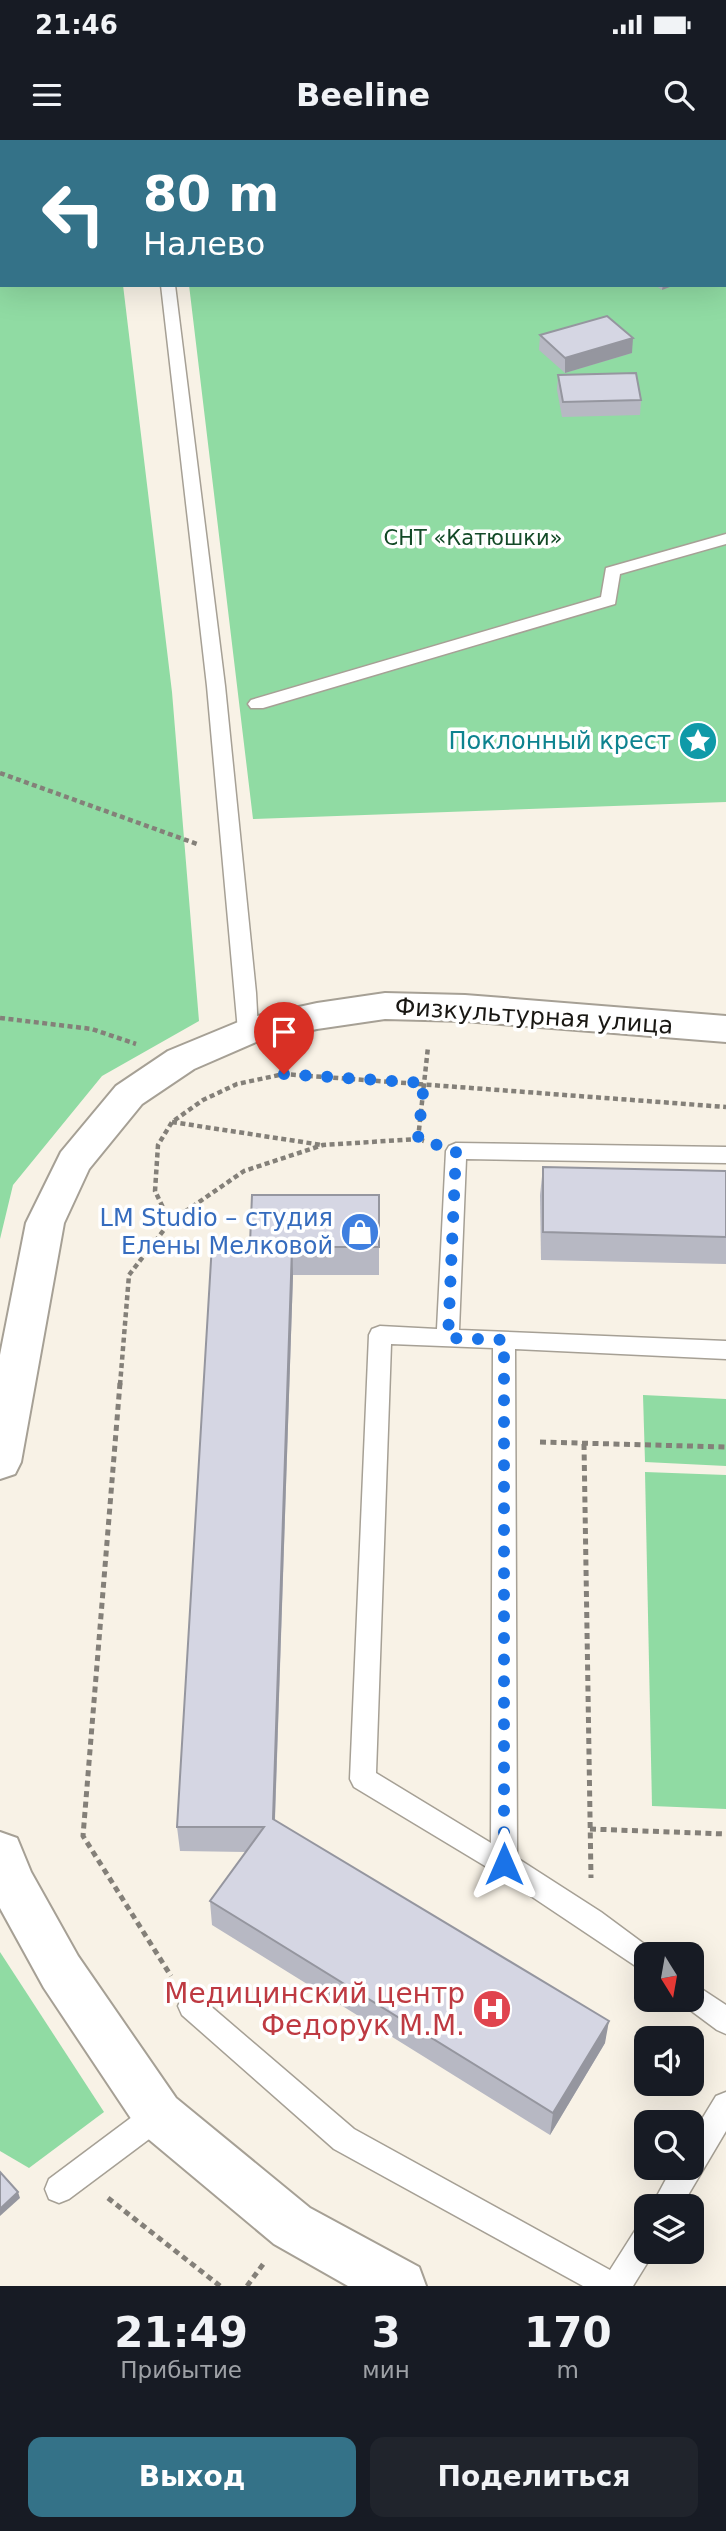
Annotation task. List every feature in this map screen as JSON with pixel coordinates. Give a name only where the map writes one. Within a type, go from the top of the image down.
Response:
[{"type":"street","name":"Физкультурная улица","points":[[1,1452],[45,1223],[74,1162],[129,1095],[180,1060],[248,1031],[317,1016],[385,1006],[465,1008],[726,1029]]},
{"type":"street","points":[[4,1874],[61,1972],[158,2115],[292,2226],[400,2286]]},
{"type":"lane","points":[[168,287],[183,428],[216,685],[248,1031]]},
{"type":"lane","points":[[257,704],[609,600],[612,571],[726,539]]},
{"type":"lane","points":[[448,1338],[456,1151],[726,1155]]},
{"type":"lane","points":[[634,1952],[592,1921],[504,1864],[363,1779],[380,1335],[726,1350]]},
{"type":"lane","points":[[504,1340],[504,1864]]},
{"type":"lane","points":[[704,2005],[726,2021]]},
{"type":"lane","points":[[191,2006],[344,2139],[611,2286]]},
{"type":"lane","points":[[704,2141],[726,2105]]},
{"type":"lane","points":[[69,2182],[158,2115]]},
{"type":"lane","points":[[617,2286],[634,2258]]},
{"type":"path","points":[[0,773],[234,858]]},
{"type":"path","points":[[0,1018],[92,1029],[180,1060]]},
{"type":"path","points":[[418,1139],[428,1047]]},
{"type":"path","points":[[170,1222],[155,1191],[158,1145],[172,1122],[203,1100],[237,1084],[284,1074],[726,1107]]},
{"type":"path","points":[[172,1122],[323,1145],[418,1139],[456,1151]]},
{"type":"path","points":[[191,2006],[83,1836],[129,1275],[170,1222],[244,1171],[323,1145]]},
{"type":"path","points":[[504,1440],[726,1447]]},
{"type":"path","points":[[584,1444],[592,1921]]},
{"type":"path","points":[[590,1829],[726,1835]]},
{"type":"path","points":[[69,2182],[220,2286]]},
{"type":"green space","points":[[0,287],[123,287],[172,692],[199,1021],[102,1076],[13,1185],[0,1239]]},
{"type":"green space","name":"СНТ «Катюшки»","points":[[189,287],[726,287],[726,802],[253,819]]},
{"type":"green space","points":[[643,1395],[726,1399],[726,1466],[645,1462]]},
{"type":"green space","points":[[645,1472],[726,1475],[726,1809],[652,1806]]},
{"type":"green space","points":[[0,1952],[104,2112],[29,2168],[0,2151]]},
{"type":"building","points":[[607,316],[633,338],[565,358],[540,335]]},
{"type":"building","points":[[636,373],[641,400],[563,402],[558,375]]},
{"type":"building","points":[[543,1167],[726,1171],[726,1237],[543,1232]]},
{"type":"building","points":[[252,1195],[379,1195],[379,1247],[292,1247],[273,1819],[609,2021],[553,2113],[210,1901],[264,1827],[177,1827],[212,1244],[250,1244]]},
{"type":"building","points":[[0,2172],[18,2192],[0,2209]]},
{"type":"place","name":"Поклонный крест","points":[[698,741]]},
{"type":"place","name":"LM Studio – студия Елены Мелковой","points":[[360,1232]]},
{"type":"place","name":"Медицинский центр Федорук М.М.","points":[[492,2009]]},
{"type":"route","points":[[284,1074],[424,1083],[418,1139],[456,1151],[448,1338],[504,1340],[504,1864]]}]
